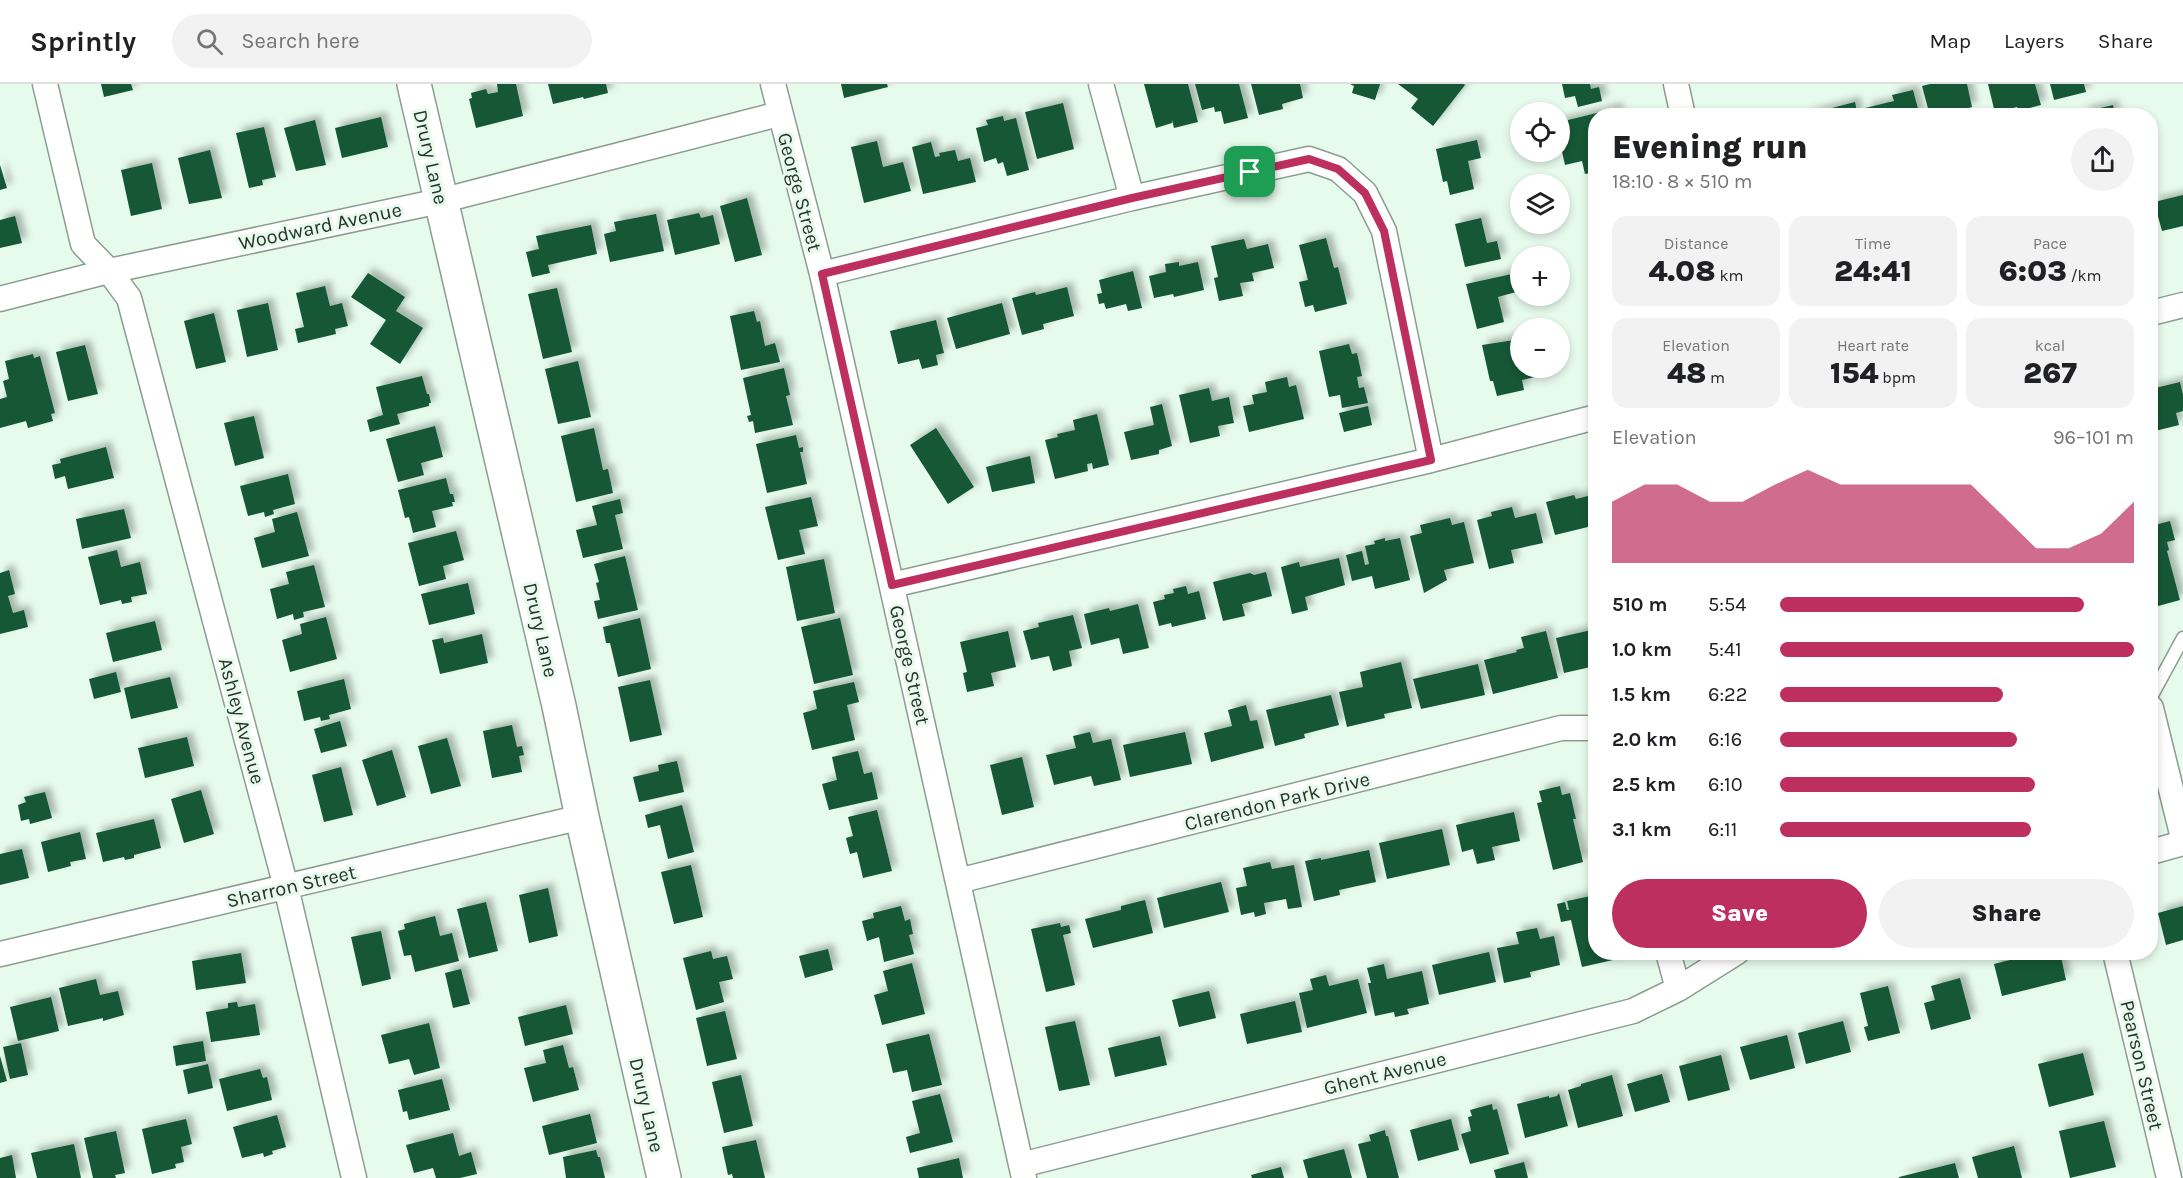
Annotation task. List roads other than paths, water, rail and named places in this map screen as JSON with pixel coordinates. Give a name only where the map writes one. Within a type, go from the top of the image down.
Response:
[{"type":"street","name":"Ashley Avenue","points":[[45,84],[83,244],[109,271],[129,298],[286,887],[354,1178]]},
{"type":"street","name":"Drury Lane","points":[[414,84],[559,706],[664,1178]]},
{"type":"street","name":"George Street","points":[[773,84],[822,274],[1023,1171]]},
{"type":"street","points":[[1101,84],[1132,198]]},
{"type":"street","points":[[1676,84],[1681,108]]},
{"type":"street","name":"Woodward Avenue","points":[[0,299],[109,271],[440,201],[779,114]]},
{"type":"street","points":[[822,274],[1132,198],[1309,159],[1338,169],[1365,193],[1384,231],[1431,460]]},
{"type":"street","points":[[2158,311],[2183,305]]},
{"type":"street","points":[[892,585],[1431,460],[1588,419]]},
{"type":"street","name":"Clarendon Park Drive","points":[[958,882],[1562,728],[1588,729]]},
{"type":"street","points":[[2158,736],[2183,838]]},
{"type":"street","name":"Sharron Street","points":[[0,954],[582,817]]},
{"type":"street","points":[[2158,850],[2183,843]]},
{"type":"street","points":[[1670,960],[1678,989]]},
{"type":"street","name":"Ghent Avenue","points":[[1023,1171],[1633,1011],[1678,989],[1724,960]]},
{"type":"street","name":"Pearson Street","points":[[2117,960],[2169,1178]]},
{"type":"lane","points":[[2158,684],[2183,638]]}]
